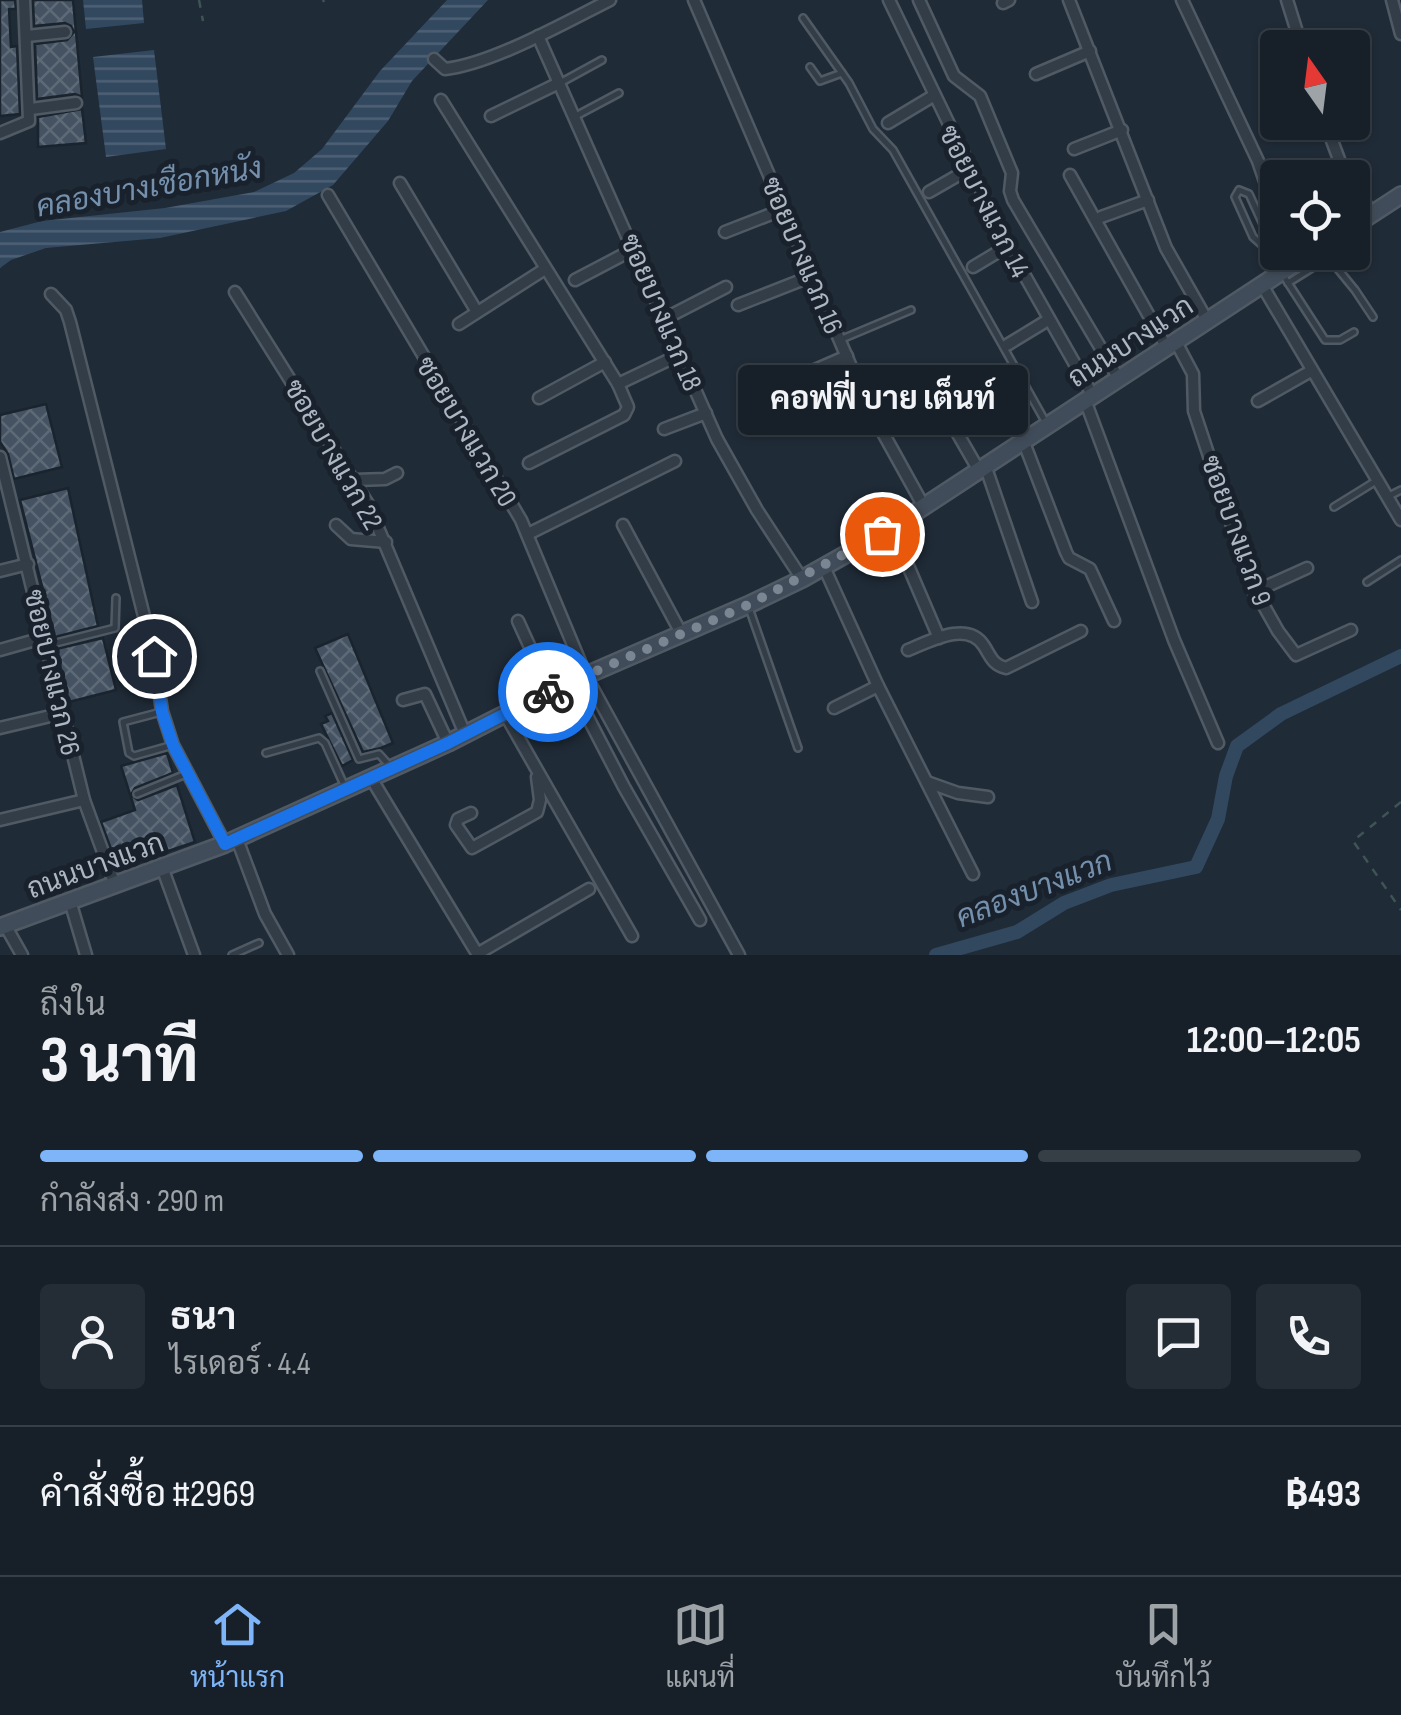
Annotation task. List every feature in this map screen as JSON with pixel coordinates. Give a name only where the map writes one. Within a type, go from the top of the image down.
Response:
[{"type":"main road","points":[[1370,216],[1401,195]]},
{"type":"main road","name":"ถนนบางแวก","points":[[3,926],[231,841],[824,567],[882,534],[1262,284],[1285,278],[1289,270]]},
{"type":"street","points":[[0,133],[30,122],[24,0]]},
{"type":"street","points":[[434,59],[445,70],[451,69],[538,36],[610,0]]},
{"type":"street","name":"ซอยบางแวก 16","points":[[694,0],[867,404],[923,505]]},
{"type":"street","name":"ซอยบางแวก 14","points":[[889,0],[932,96],[1089,398],[1174,640],[1218,744]]},
{"type":"street","points":[[918,0],[954,76],[980,96],[1012,173],[1013,200],[1119,379]]},
{"type":"street","points":[[1069,0],[1166,248],[1208,322]]},
{"type":"street","points":[[1182,0],[1260,167]]},
{"type":"street","points":[[1287,0],[1296,30]]},
{"type":"street","points":[[1392,0],[1401,34]]},
{"type":"street","points":[[27,36],[66,32]]},
{"type":"street","name":"ซอยบางแวก 18","points":[[538,36],[706,413],[756,510],[802,578]]},
{"type":"street","points":[[1036,74],[1090,51]]},
{"type":"street","points":[[491,116],[559,84]]},
{"type":"street","points":[[888,123],[932,96]]},
{"type":"street","points":[[441,100],[605,362],[628,407],[624,415],[530,464]]},
{"type":"street","points":[[31,109],[76,103]]},
{"type":"street","points":[[1074,149],[1122,130]]},
{"type":"street","points":[[928,192],[969,169]]},
{"type":"street","name":"ซอยบางแวก 9","points":[[1070,175],[1171,345],[1193,374],[1194,411],[1254,592],[1296,655],[1351,630]]},
{"type":"street","points":[[400,183],[477,312]]},
{"type":"street","name":"ซอยบางแวก 20","points":[[328,195],[528,534],[578,680]]},
{"type":"street","points":[[1101,217],[1148,200]]},
{"type":"street","points":[[725,232],[784,210]]},
{"type":"street","points":[[1370,210],[1373,214]]},
{"type":"street","points":[[972,267],[1008,246]]},
{"type":"street","points":[[575,280],[634,249]]},
{"type":"street","points":[[459,324],[545,269]]},
{"type":"street","points":[[738,305],[812,276]]},
{"type":"street","points":[[1262,284],[1401,520]]},
{"type":"street","points":[[664,319],[726,287]]},
{"type":"street","name":"ซอยบางแวก 22","points":[[235,292],[354,480],[386,542],[465,734]]},
{"type":"street","points":[[52,294],[66,310],[70,322],[173,745],[186,774],[231,841],[288,955]]},
{"type":"street","points":[[1008,345],[1048,320]]},
{"type":"street","points":[[618,384],[679,355]]},
{"type":"street","points":[[764,392],[846,356]]},
{"type":"street","points":[[539,398],[605,362]]},
{"type":"street","points":[[1258,400],[1311,370]]},
{"type":"street","points":[[833,419],[867,404]]},
{"type":"street","points":[[664,428],[706,413]]},
{"type":"street","points":[[955,429],[982,467],[1032,602]]},
{"type":"street","points":[[1023,440],[1069,558],[1090,569],[1114,621]]},
{"type":"street","name":"ซอยบางแวก 26","points":[[0,456],[4,490],[28,564],[84,800],[115,885]]},
{"type":"street","points":[[528,534],[675,461]]},
{"type":"street","points":[[354,480],[384,479],[398,472]]},
{"type":"street","points":[[623,525],[681,633]]},
{"type":"street","points":[[336,526],[351,539],[386,542]]},
{"type":"street","points":[[891,526],[940,638]]},
{"type":"street","points":[[0,571],[28,564]]},
{"type":"street","points":[[824,567],[878,686],[973,874]]},
{"type":"street","points":[[1254,592],[1307,568]]},
{"type":"street","points":[[518,621],[550,691]]},
{"type":"street","points":[[908,650],[940,638],[971,634],[979,639],[992,661],[1006,668],[1081,631]]},
{"type":"street","points":[[0,650],[47,641]]},
{"type":"street","points":[[578,680],[624,787],[700,920]]},
{"type":"street","points":[[578,680],[740,955]]},
{"type":"street","points":[[834,708],[878,686]]},
{"type":"street","points":[[403,700],[426,694],[448,743]]},
{"type":"street","points":[[0,728],[63,713]]},
{"type":"street","points":[[506,714],[632,936]]},
{"type":"street","points":[[471,813],[456,824],[472,848],[532,817],[540,800],[534,766]]},
{"type":"street","points":[[371,778],[477,955],[589,889]]},
{"type":"street","points":[[926,781],[958,793],[988,796]]},
{"type":"street","points":[[0,820],[84,800]]},
{"type":"street","points":[[162,866],[194,955]]},
{"type":"street","points":[[70,901],[86,955]]},
{"type":"street","points":[[3,926],[22,955]]},
{"type":"lane","points":[[803,18],[842,73],[873,129],[893,150],[1047,424]]},
{"type":"lane","points":[[559,84],[602,60]]},
{"type":"lane","points":[[810,67],[820,81],[842,73]]},
{"type":"lane","points":[[574,117],[619,93]]},
{"type":"lane","points":[[1239,190],[1249,194],[1275,243],[1263,246],[1253,237],[1235,196],[1239,190]]},
{"type":"lane","points":[[1299,270],[1285,278],[1325,340],[1340,340],[1354,332]]},
{"type":"lane","points":[[1337,270],[1373,317]]},
{"type":"lane","points":[[839,340],[911,310]]},
{"type":"lane","points":[[1334,506],[1376,481]]},
{"type":"lane","points":[[1386,498],[1401,490]]},
{"type":"lane","points":[[1367,582],[1401,560]]},
{"type":"lane","points":[[47,641],[115,628],[116,598]]},
{"type":"lane","points":[[748,605],[798,748]]},
{"type":"lane","points":[[320,671],[359,759],[380,754],[391,768]]},
{"type":"lane","points":[[162,712],[126,720],[129,753],[134,756],[173,745]]},
{"type":"lane","points":[[266,753],[319,738],[347,790]]},
{"type":"lane","points":[[137,794],[186,774]]},
{"type":"lane","points":[[232,955],[259,943]]},
{"type":"path","points":[[199,0],[202,20]]},
{"type":"path","points":[[1401,802],[1354,840],[1401,910]]},
{"type":"water","points":[[83,0],[142,0],[144,23],[86,29]]},
{"type":"water","points":[[447,0],[488,0],[412,81],[388,121],[333,185],[286,211],[160,238],[46,248],[0,268],[0,232],[42,221],[165,208],[254,192],[294,173],[322,149],[380,71]]},
{"type":"water","points":[[154,50],[166,149],[106,157],[93,57]]},
{"type":"building","points":[[0,0],[15,0],[16,9],[9,9],[11,47],[17,46],[20,114],[0,116]]},
{"type":"building","points":[[33,0],[73,0],[82,97],[75,94],[37,99],[35,44],[67,40],[74,32],[65,23],[34,26]]},
{"type":"building","points":[[82,109],[86,143],[38,147],[38,117]]},
{"type":"building","points":[[46,404],[62,467],[14,479],[8,454],[0,442],[0,415]]},
{"type":"building","points":[[68,488],[98,626],[55,637],[20,500]]},
{"type":"building","points":[[348,634],[393,743],[363,752],[315,648]]},
{"type":"building","points":[[103,638],[116,690],[69,702],[56,649]]},
{"type":"building","points":[[332,713],[353,760],[342,766],[321,724]]},
{"type":"building","points":[[167,753],[173,773],[135,788],[131,795],[138,800],[177,785],[195,842],[118,868],[101,822],[135,810],[121,766]]},
{"type":"waterway","name":"คลองบางแวก","points":[[936,955],[1017,932],[1064,903],[1111,885],[1196,867],[1218,819],[1226,776],[1237,746],[1281,714],[1401,656]]},
{"type":"way so far","points":[[548,692],[748,605],[882,534]]},
{"type":"place","name":"คอฟฟี่ บาย เต็นท์","points":[[882,534]]},
{"type":"route","points":[[154,656],[162,712],[173,745],[225,844],[448,743],[548,692]]},
{"type":"water label","name":"คลองบางเชือกหนัง","points":[[149,187]]}]
